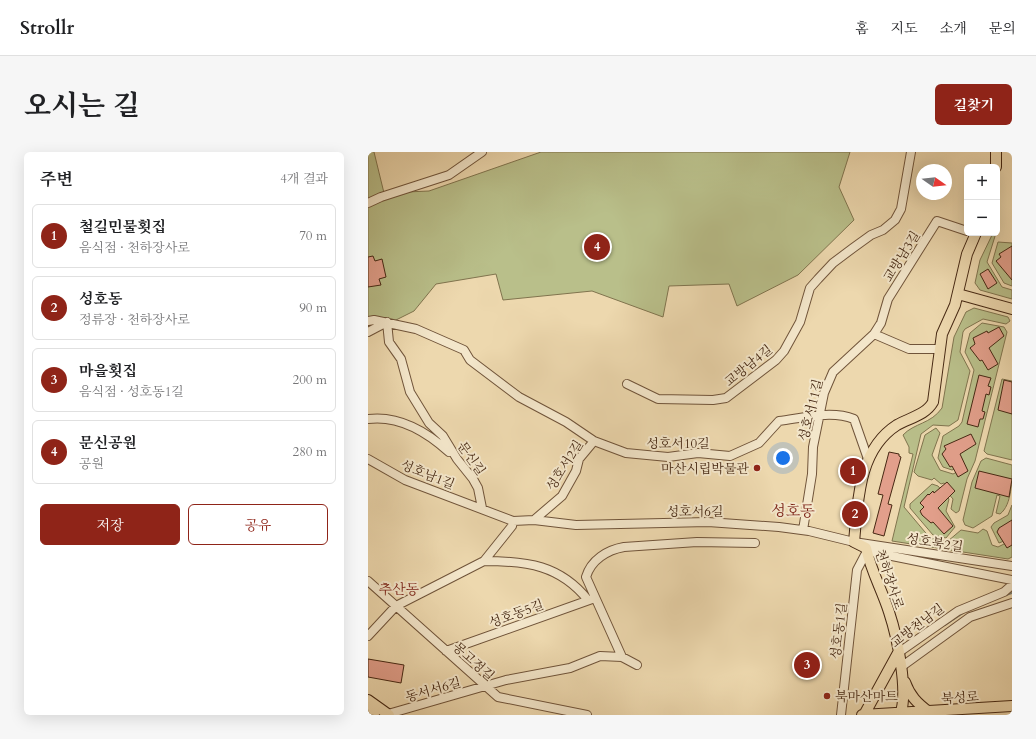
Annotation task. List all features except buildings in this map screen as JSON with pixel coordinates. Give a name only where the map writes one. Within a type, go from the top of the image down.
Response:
[{"type":"main road","points":[[996,152],[996,164]]},
{"type":"main road","points":[[854,542],[860,486],[868,459],[880,441],[892,430],[931,406],[935,391],[939,350],[944,329],[958,294],[972,236]]},
{"type":"main road","points":[[958,294],[1012,309]]},
{"type":"main road","name":"천하장사로","points":[[854,542],[866,548],[870,568],[889,612],[901,669],[903,688],[901,714]]},
{"type":"main road","name":"교방천남길","points":[[863,715],[898,653]]},
{"type":"main road","points":[[901,669],[909,693],[928,713]]},
{"type":"main road","points":[[368,700],[389,715]]},
{"type":"main road","name":"북성로","points":[[863,715],[928,713],[1012,706]]},
{"type":"main road","points":[[368,710],[374,715]]},
{"type":"street","points":[[368,203],[381,197],[450,175],[482,152]]},
{"type":"street","name":"교방남4길","points":[[627,384],[658,399],[692,400],[726,398],[776,360],[784,351],[800,322],[810,288],[833,263],[895,220],[901,209],[911,152]]},
{"type":"street","name":"교방남3길","points":[[874,334],[881,323],[888,299],[937,221],[964,230]]},
{"type":"street","points":[[368,321],[374,320],[387,322]]},
{"type":"street","points":[[368,332],[387,322]]},
{"type":"street","name":"성호서10길","points":[[387,322],[416,329],[464,350],[470,360],[519,397],[566,422],[594,441],[626,453],[668,457],[698,453],[730,456],[760,443],[779,421],[820,416],[844,415],[854,419],[868,459]]},
{"type":"street","name":"문신길","points":[[387,322],[389,342],[401,359],[410,392],[429,423],[443,436],[457,459],[473,479],[478,488],[482,508]]},
{"type":"street","points":[[874,334],[909,349],[939,350]]},
{"type":"street","name":"성호서11길","points":[[803,530],[812,474],[813,447],[824,393],[833,372],[874,334]]},
{"type":"street","points":[[368,419],[378,417],[394,420],[412,427],[434,438],[457,459]]},
{"type":"street","name":"성호서2길","points":[[534,520],[562,496],[576,471],[579,459],[594,441]]},
{"type":"street","name":"성호남1길","points":[[368,459],[405,480],[482,508]]},
{"type":"street","points":[[482,508],[513,521],[534,520]]},
{"type":"street","name":"성호서6길","points":[[534,520],[576,525],[708,522],[776,526],[803,530],[854,542]]},
{"type":"street","points":[[368,636],[396,606],[484,561],[512,526],[513,521]]},
{"type":"street","points":[[637,665],[622,657],[591,599],[586,577],[589,568],[604,554],[613,549],[697,542],[755,543]]},
{"type":"street","name":"성호북2길","points":[[854,542],[1012,566]]},
{"type":"street","points":[[867,552],[1012,580]]},
{"type":"street","name":"성호동1길","points":[[841,715],[857,570],[867,552]]},
{"type":"street","points":[[484,561],[528,564],[552,570],[564,576],[591,599]]},
{"type":"street","name":"몽고정길","points":[[368,581],[498,697],[587,715]]},
{"type":"street","name":"교방천남길","points":[[898,653],[958,611],[1004,592],[1012,585]]},
{"type":"street","name":"성호동5길","points":[[446,651],[591,599]]},
{"type":"street","points":[[901,669],[970,617],[1012,603]]},
{"type":"street","name":"동서서6길","points":[[389,715],[506,680],[570,668],[600,656],[622,657]]},
{"type":"green space","points":[[368,152],[374,152],[384,193],[429,191],[541,152],[850,152],[839,187],[854,220],[798,275],[737,306],[729,284],[669,286],[663,317],[592,291],[503,300],[496,274],[436,284],[414,311],[368,334]]},
{"type":"green space","points":[[992,236],[995,236],[987,262],[1002,287],[1012,290],[1012,299],[980,290],[975,283],[980,260]]},
{"type":"green space","points":[[998,242],[1012,243],[1012,286],[1004,283],[992,263]]},
{"type":"green space","points":[[974,308],[1008,317],[1010,321],[1006,324],[983,319],[965,329],[963,332],[960,352],[970,371],[958,420],[949,426],[933,425],[921,434],[904,507],[930,538],[948,541],[961,530],[978,533],[983,529],[987,531],[992,545],[998,547],[1006,543],[1004,541],[999,543],[991,527],[994,523],[1008,515],[1012,505],[1012,557],[1008,559],[892,541],[913,454],[909,453],[909,447],[903,435],[912,428],[933,417],[942,408],[954,337],[966,312]]},
{"type":"green space","points":[[982,323],[1004,327],[1007,332],[975,461],[967,479],[959,511],[956,513],[951,509],[953,499],[947,492],[950,489],[944,483],[941,484],[934,478],[932,480],[918,476],[914,472],[925,435],[936,428],[940,433],[932,455],[940,470],[953,474],[957,472],[955,469],[952,470],[943,467],[938,458],[943,436],[959,426],[962,422],[974,370],[965,352],[970,333]]},
{"type":"green space","points":[[1002,379],[1012,381],[1012,460],[987,454],[984,451]]},
{"type":"green space","points":[[986,458],[1012,465],[1009,498],[1004,510],[1000,514],[996,513],[1000,496],[997,495],[992,516],[973,528],[965,525],[963,520],[972,482],[981,461]]},
{"type":"green space","points":[[932,484],[938,486],[949,499],[946,511],[955,527],[946,538],[933,535],[910,508],[910,504]]},
{"type":"waterway","points":[[1006,595],[1012,593]]},
{"type":"waterway","points":[[945,625],[963,613]]},
{"type":"place","name":"문신공원","points":[[597,247]]},
{"type":"place","name":"마산시립박물관","points":[[757,468]]},
{"type":"place","name":"철길민물횟집","points":[[853,471]]},
{"type":"place","name":"성호동","points":[[855,514]]},
{"type":"place","name":"마을횟집","points":[[807,665]]},
{"type":"place","name":"북마산마트","points":[[827,696]]},
{"type":"district","name":"성호동","points":[[793,511]]},
{"type":"district","name":"추산동","points":[[399,589]]}]
